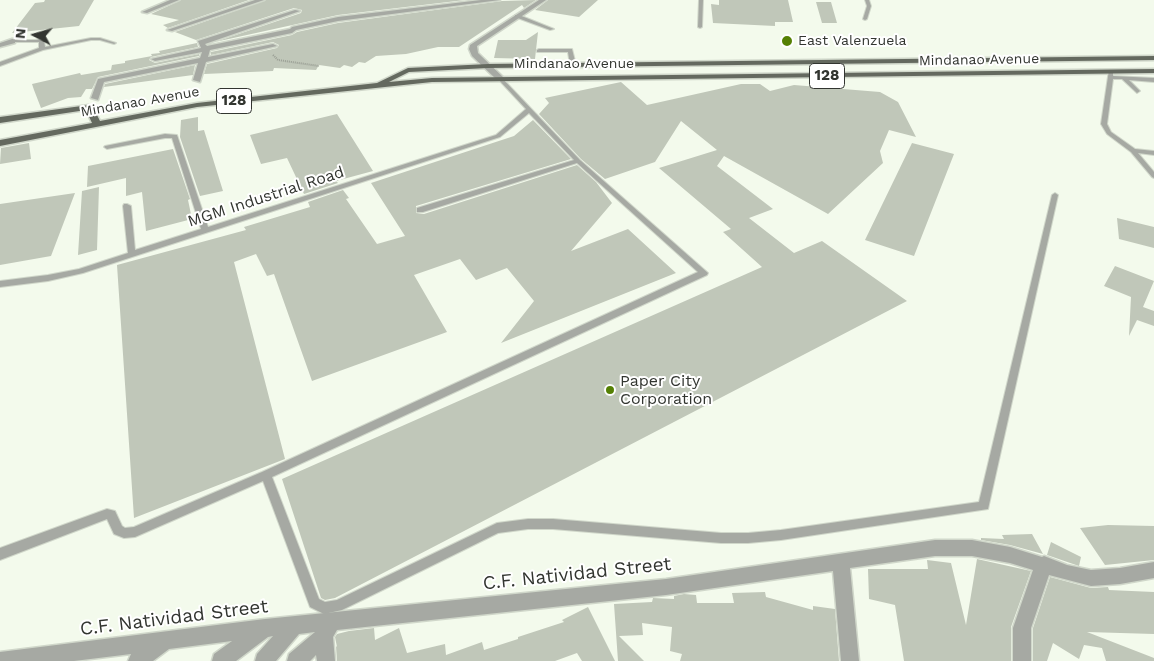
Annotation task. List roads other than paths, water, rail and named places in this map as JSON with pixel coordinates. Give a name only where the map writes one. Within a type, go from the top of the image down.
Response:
[{"type":"main road","name":"Mindanao Avenue","points":[[372,88],[408,70],[488,66],[1154,58]]},
{"type":"main road","points":[[1007,60],[1023,73]]},
{"type":"main road","points":[[651,64],[654,77]]},
{"type":"main road","name":"Mindanao Avenue","points":[[0,143],[97,123],[196,106],[432,80],[1023,73],[1111,74],[1154,70]]},
{"type":"main road","name":"Mindanao Avenue","points":[[0,120],[89,107],[97,123]]},
{"type":"street","points":[[146,12],[176,0]]},
{"type":"street","points":[[170,30],[261,0]]},
{"type":"street","points":[[155,59],[294,32],[338,18],[497,0]]},
{"type":"street","points":[[500,78],[475,54],[474,45],[543,0]]},
{"type":"street","points":[[206,50],[201,43],[297,11]]},
{"type":"street","points":[[277,17],[294,32]]},
{"type":"street","points":[[0,43],[12,41]]},
{"type":"street","points":[[94,98],[101,81],[273,46]]},
{"type":"street","points":[[197,80],[206,50]]},
{"type":"street","name":"C.F. Natividad Street","points":[[0,661],[294,625],[328,628],[841,563],[935,548],[972,548],[1010,555],[1044,564],[1067,573],[1091,578],[1120,576],[1154,570]]},
{"type":"street","points":[[841,563],[850,661]]},
{"type":"street","points":[[1022,661],[1022,628],[1044,564]]},
{"type":"street","points":[[264,661],[294,625]]},
{"type":"street","points":[[221,661],[265,628]]},
{"type":"street","points":[[296,661],[328,628]]},
{"type":"street","points":[[326,661],[328,628]]},
{"type":"street","points":[[137,661],[165,641]]},
{"type":"lane","points":[[700,27],[701,0]]},
{"type":"lane","points":[[864,19],[870,6],[867,0]]},
{"type":"lane","points":[[518,16],[552,29]]},
{"type":"lane","points":[[0,64],[42,49],[91,38],[114,43]]},
{"type":"lane","points":[[12,41],[33,40],[42,42],[42,49]]},
{"type":"lane","points":[[540,50],[570,50],[573,65]]},
{"type":"lane","points":[[1154,80],[1124,78],[1111,74],[1104,124],[1112,135],[1133,151],[1154,176]]},
{"type":"lane","points":[[0,554],[107,514],[111,515],[118,530],[124,533],[135,532],[266,476],[704,273],[578,161],[500,78]]},
{"type":"lane","points":[[1124,78],[1137,91]]},
{"type":"lane","name":"MGM Industrial Road","points":[[0,284],[72,273],[498,136],[529,110]]},
{"type":"lane","points":[[107,146],[174,136],[205,231]]},
{"type":"lane","points":[[1133,151],[1154,153]]},
{"type":"lane","points":[[420,210],[578,161]]},
{"type":"lane","points":[[266,476],[314,603],[324,608],[338,606],[497,528],[528,524],[554,524],[721,538],[748,538],[782,535],[984,506],[1055,195]]},
{"type":"lane","points":[[127,206],[132,254]]},
{"type":"place","name":"East Valenzuela","points":[[787,41]]},
{"type":"place","name":"Paper City Corporation","points":[[610,390]]}]
